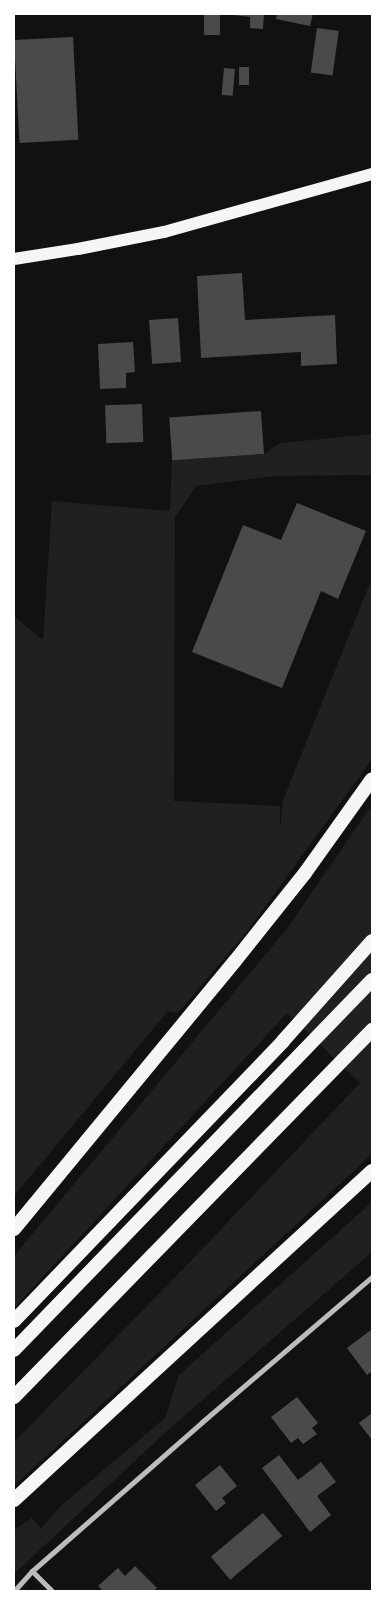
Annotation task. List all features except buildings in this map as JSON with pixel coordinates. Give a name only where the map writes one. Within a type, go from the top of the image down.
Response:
[{"type":"highway","points":[[14,1229],[235,961],[305,873],[372,779]]},
{"type":"highway","points":[[14,1321],[283,1040],[372,941]]},
{"type":"highway","points":[[14,1350],[372,980]]},
{"type":"highway","points":[[14,1398],[372,1030]]},
{"type":"highway","points":[[14,1500],[372,1171]]},
{"type":"main road","points":[[14,259],[164,232],[372,174]]},
{"type":"street","points":[[14,1591],[32,1571],[202,1422],[372,1277]]},
{"type":"street","points":[[32,1571],[52,1591]]},
{"type":"shaded area","points":[[372,434],[372,475],[274,476],[196,486],[175,517],[174,801],[280,806],[280,829],[283,800],[372,578],[372,759],[248,930],[178,1013],[168,1011],[14,1196],[14,616],[43,640],[52,501],[170,511],[172,460],[264,454],[280,443]]},
{"type":"shaded area","points":[[372,805],[372,1154],[14,1486],[14,1442],[187,1265],[360,1083],[287,1013],[14,1308],[14,1256],[286,930]]},
{"type":"shaded area","points":[[372,1202],[372,1252],[168,1430],[14,1574],[14,1530],[32,1518],[41,1528],[62,1505],[165,1418],[179,1375]]}]
